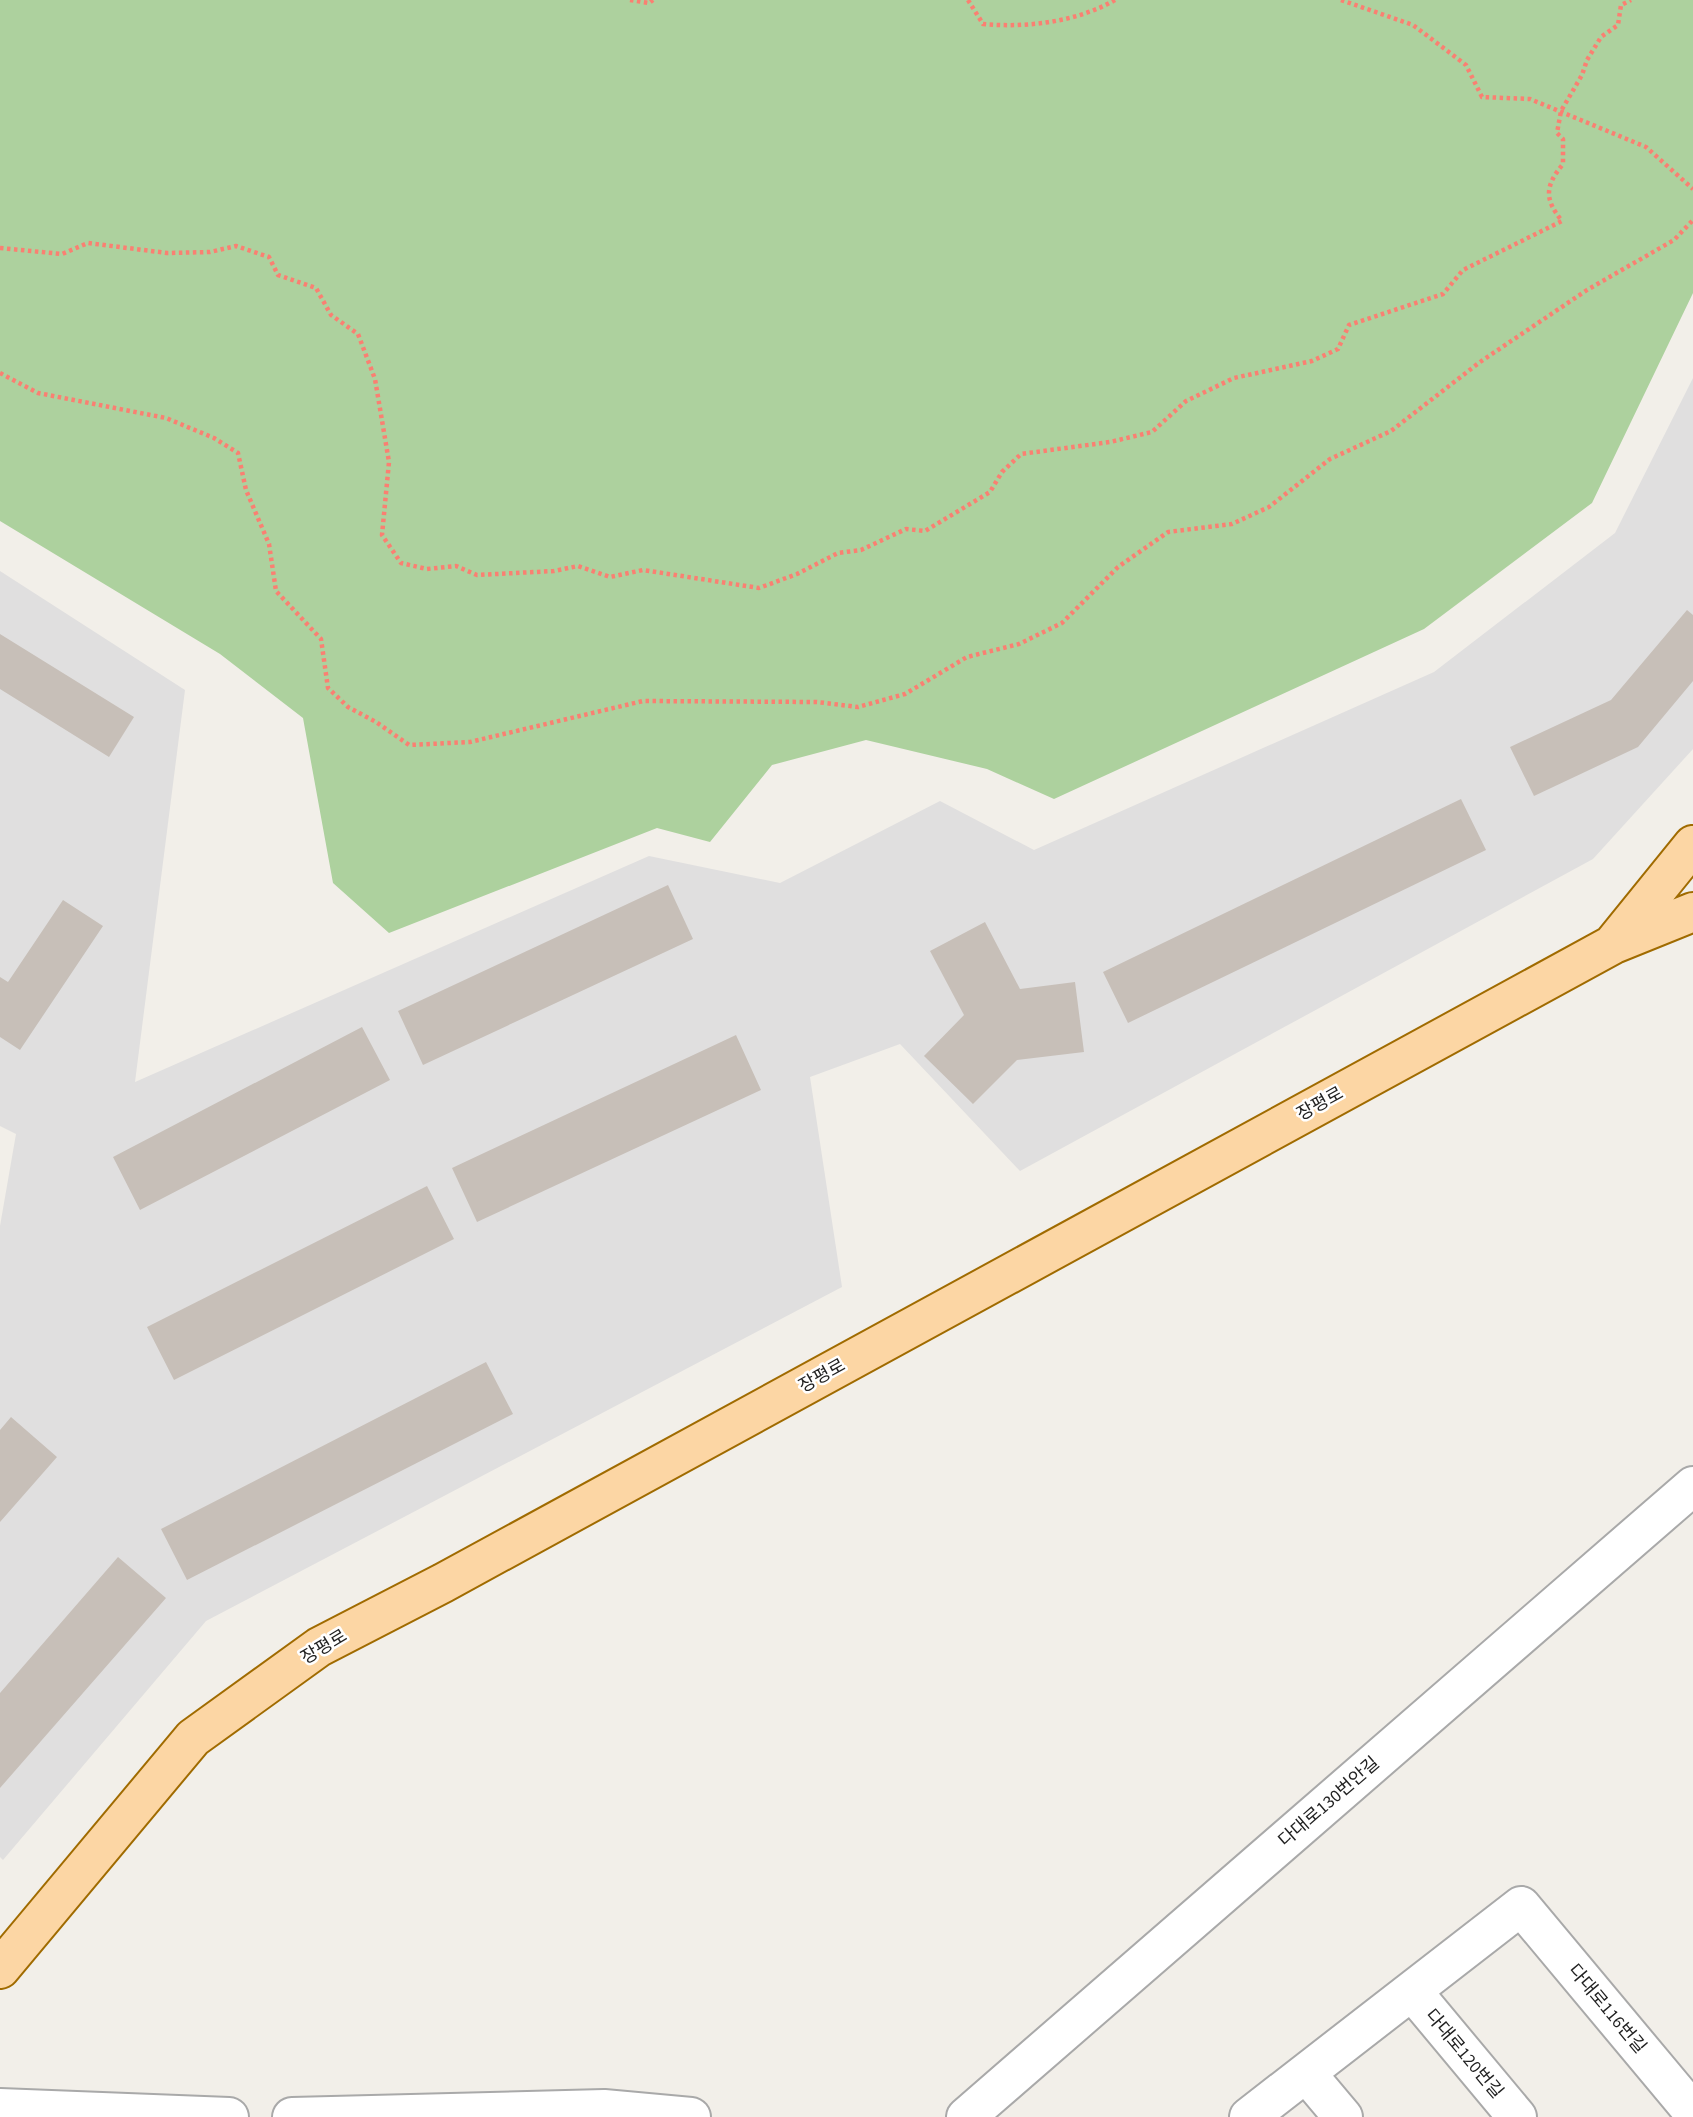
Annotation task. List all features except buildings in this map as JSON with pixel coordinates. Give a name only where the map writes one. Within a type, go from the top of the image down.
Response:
[{"type":"main road","name":"장평로","points":[[0,1969],[193,1738],[319,1647],[443,1583],[1612,945],[1693,845]]},
{"type":"main road","points":[[1612,945],[1693,912]]},
{"type":"street","name":"다대로130번안길","points":[[966,2117],[1693,1486]]},
{"type":"street","name":"다대로116번길","points":[[1412,1991],[1521,1906],[1693,2112]]},
{"type":"street","points":[[1250,2117],[1412,1991]]},
{"type":"street","name":"다대로120번길","points":[[1412,1991],[1517,2117]]},
{"type":"street","points":[[1306,2073],[1343,2117]]},
{"type":"street","points":[[0,2108],[52,2114],[229,2117]]},
{"type":"street","points":[[292,2117],[608,2113],[691,2117]]},
{"type":"path","points":[[630,0],[649,3],[653,0]]},
{"type":"path","points":[[968,0],[983,24],[1015,27],[1095,11],[1115,0]]},
{"type":"path","points":[[1341,0],[1413,25],[1466,65],[1482,97],[1530,99],[1646,147],[1693,189]]},
{"type":"path","points":[[0,248],[62,254],[88,243],[167,253],[210,252],[236,246],[268,257],[278,275],[316,288],[331,315],[358,334],[375,379],[389,463],[382,536],[401,563],[427,569],[456,566],[477,575],[554,571],[578,566],[610,577],[643,570],[759,588],[838,553],[861,550],[906,529],[925,531],[990,492],[1002,472],[1021,454],[1110,442],[1152,432],[1186,401],[1234,378],[1312,361],[1338,349],[1349,325],[1443,294],[1462,270],[1562,221],[1550,206],[1550,179],[1563,164],[1563,139],[1557,133],[1561,111],[1601,37],[1618,26],[1621,5],[1631,0]]},
{"type":"path","points":[[0,373],[38,393],[166,418],[214,438],[238,453],[246,490],[268,544],[276,591],[321,639],[328,688],[348,707],[409,745],[470,742],[643,701],[692,699],[817,702],[858,707],[905,694],[967,657],[1019,643],[1062,623],[1118,567],[1168,532],[1232,524],[1269,507],[1330,459],[1391,430],[1480,362],[1543,319],[1613,273],[1674,240],[1693,220]]},
{"type":"shaded area","points":[[1693,378],[1693,749],[1593,859],[1020,1171],[900,1044],[810,1077],[842,1287],[206,1621],[3,1860],[0,1857],[0,1226],[16,1134],[0,1126],[0,571],[185,690],[135,1082],[649,856],[780,883],[940,801],[1034,850],[1434,672],[1615,533]]},
{"type":"green space","points":[[0,0],[1693,0],[1693,293],[1592,503],[1424,629],[1054,799],[987,769],[866,740],[772,765],[710,842],[657,828],[389,933],[333,883],[303,718],[220,654],[0,521]]}]
